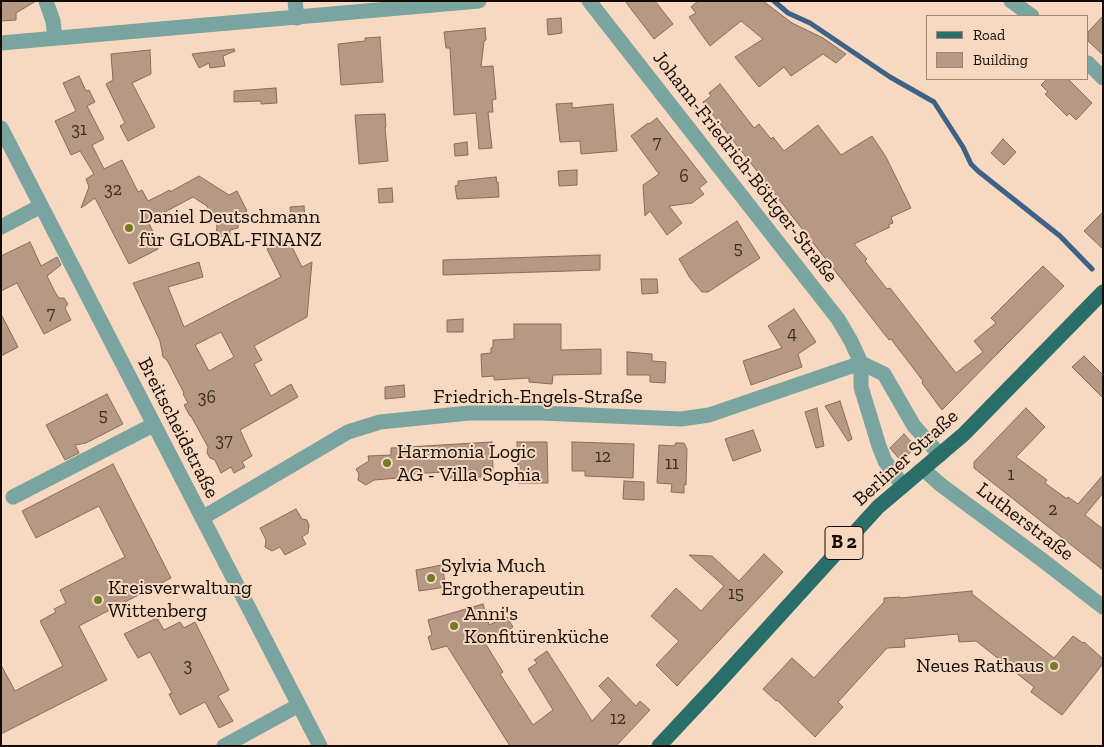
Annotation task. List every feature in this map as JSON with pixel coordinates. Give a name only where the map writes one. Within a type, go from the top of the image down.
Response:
[{"type":"main road","name":"Berliner Straße","points":[[660,746],[885,500],[980,419],[1103,292]]},
{"type":"street","points":[[46,1],[53,21],[55,38]]},
{"type":"street","points":[[295,1],[297,18]]},
{"type":"street","points":[[1,43],[479,1]]},
{"type":"street","name":"Johann-Friedrich-Böttger-Straße","points":[[589,1],[838,319],[851,340],[861,363],[861,387],[879,446],[885,461],[903,486]]},
{"type":"street","points":[[1011,1],[1031,15]]},
{"type":"street","points":[[1089,64],[1103,78]]},
{"type":"street","name":"Breitscheidstraße","points":[[1,128],[153,426],[320,746]]},
{"type":"street","points":[[1,227],[42,206]]},
{"type":"street","points":[[861,363],[884,374],[914,426],[940,455]]},
{"type":"street","name":"Friedrich-Engels-Straße","points":[[202,518],[348,432],[380,422],[469,413],[681,419],[709,415],[861,363]]},
{"type":"street","points":[[13,497],[153,426]]},
{"type":"street","name":"Lutherstraße","points":[[923,469],[1103,607]]},
{"type":"street","points":[[224,746],[299,705]]},
{"type":"building","points":[[1,1],[36,1],[16,13],[16,20],[1,21]]},
{"type":"building","points":[[625,1],[655,1],[673,24],[654,39]]},
{"type":"building","points":[[698,1],[763,1],[792,23],[823,38],[846,54],[836,63],[823,54],[791,76],[784,67],[759,87],[735,57],[763,39],[741,21],[710,46],[689,17],[696,13],[691,7]]},
{"type":"building","points":[[1103,16],[1103,55],[1089,42],[1089,31]]},
{"type":"building","points":[[561,18],[562,33],[548,35],[547,19]]},
{"type":"building","points":[[485,28],[486,40],[484,41],[481,67],[493,66],[496,99],[492,100],[493,112],[488,112],[492,148],[479,149],[476,113],[454,115],[450,48],[446,48],[444,32]]},
{"type":"building","points":[[380,37],[383,82],[341,85],[338,44]]},
{"type":"building","points":[[234,49],[235,51],[223,56],[225,66],[210,68],[209,63],[199,68],[192,54]]},
{"type":"building","points":[[150,50],[151,74],[132,83],[155,127],[128,141],[120,126],[125,123],[106,84],[113,80],[111,54]]},
{"type":"building","points":[[79,76],[86,91],[89,90],[95,102],[87,106],[104,139],[92,145],[104,169],[122,160],[138,192],[142,190],[148,201],[170,190],[170,192],[199,176],[229,195],[237,191],[247,211],[239,215],[238,228],[230,230],[230,236],[216,236],[217,226],[207,206],[193,197],[148,221],[158,243],[156,244],[158,249],[129,264],[95,198],[81,208],[89,187],[86,179],[94,174],[80,151],[71,155],[55,121],[76,111],[63,83]]},
{"type":"building","points":[[1046,80],[1069,80],[1092,103],[1076,120],[1069,113],[1067,116],[1045,94],[1048,92],[1041,85]]},
{"type":"building","points":[[720,84],[754,128],[759,124],[784,151],[818,125],[841,155],[872,136],[886,157],[911,208],[891,217],[893,223],[888,225],[890,227],[854,244],[867,259],[865,261],[887,289],[890,288],[956,373],[983,352],[974,341],[996,323],[991,318],[1043,266],[1064,286],[942,410],[891,339],[889,340],[703,102],[711,96],[709,93]]},
{"type":"building","points":[[276,88],[277,103],[261,104],[261,101],[234,102],[234,91]]},
{"type":"building","points":[[572,103],[572,108],[613,104],[617,151],[581,154],[580,141],[560,142],[556,104]]},
{"type":"building","points":[[385,114],[388,161],[359,164],[355,115]]},
{"type":"building","points":[[657,118],[707,182],[699,188],[704,194],[692,203],[669,206],[682,223],[667,235],[650,211],[645,216],[643,185],[659,174],[631,136]]},
{"type":"building","points":[[1003,139],[1016,152],[1004,165],[991,153]]},
{"type":"building","points":[[467,142],[468,155],[455,156],[454,144]]},
{"type":"building","points":[[577,170],[577,185],[559,186],[558,171]]},
{"type":"building","points":[[496,177],[499,197],[457,199],[455,186],[458,185],[458,181]]},
{"type":"building","points":[[392,188],[393,202],[379,203],[378,189]]},
{"type":"building","points":[[304,206],[305,219],[291,220],[290,207]]},
{"type":"building","points":[[1103,212],[1103,249],[1084,231]]},
{"type":"building","points":[[737,221],[760,258],[708,292],[702,292],[690,278],[679,259]]},
{"type":"building","points":[[288,239],[302,267],[312,262],[307,317],[254,346],[262,360],[254,364],[271,396],[291,384],[298,397],[240,430],[252,456],[242,462],[245,467],[234,473],[231,467],[221,473],[215,460],[210,458],[207,453],[208,447],[184,405],[188,403],[184,393],[167,360],[163,357],[160,341],[133,283],[199,262],[203,277],[168,287],[184,327],[281,277],[267,249]],"holes":[[[221,332],[234,357],[209,371],[195,345]]]},
{"type":"building","points":[[30,242],[41,266],[57,257],[61,265],[47,276],[59,298],[64,298],[68,304],[65,308],[71,320],[44,334],[17,283],[1,291],[1,256]]},
{"type":"building","points":[[600,255],[600,270],[443,275],[443,260]]},
{"type":"building","points":[[641,279],[657,279],[658,293],[642,294]]},
{"type":"building","points":[[794,309],[816,342],[798,354],[802,367],[751,385],[743,361],[782,348],[768,326]]},
{"type":"building","points":[[1,314],[18,347],[1,356]]},
{"type":"building","points":[[463,319],[463,332],[447,332],[447,320]]},
{"type":"building","points":[[514,324],[561,324],[561,350],[601,349],[601,374],[553,375],[552,384],[529,382],[529,378],[494,380],[494,376],[482,377],[481,354],[491,353],[493,340],[514,339]]},
{"type":"building","points":[[627,352],[652,354],[652,361],[666,362],[665,383],[650,382],[650,375],[627,375]]},
{"type":"building","points":[[1084,356],[1103,375],[1103,398],[1072,367]]},
{"type":"building","points":[[404,385],[405,397],[385,399],[385,387]]},
{"type":"building","points":[[107,394],[123,424],[86,443],[75,445],[79,453],[65,460],[46,425]]},
{"type":"building","points":[[840,401],[852,439],[848,441],[825,406]]},
{"type":"building","points":[[817,408],[824,446],[816,448],[805,412]]},
{"type":"building","points":[[1026,408],[1045,427],[1016,457],[1047,480],[1045,483],[1067,499],[1068,497],[1078,504],[1103,475],[1103,493],[1085,515],[1103,529],[1103,570],[974,468],[974,462]]},
{"type":"building","points":[[753,430],[761,451],[733,461],[725,439]]},
{"type":"building","points":[[904,434],[916,447],[901,461],[890,448]]},
{"type":"building","points":[[492,442],[493,471],[481,471],[481,477],[445,478],[444,472],[410,474],[410,477],[374,480],[366,485],[358,480],[359,474],[356,469],[369,461],[368,456],[391,455],[391,448]]},
{"type":"building","points":[[517,442],[547,442],[548,483],[518,483]]},
{"type":"building","points":[[572,442],[634,444],[633,478],[585,476],[585,471],[572,471]]},
{"type":"building","points":[[676,443],[684,443],[687,449],[684,493],[671,492],[672,484],[657,483],[659,445],[674,446]]},
{"type":"building","name":"Kreisverwaltung Wittenberg","points":[[113,464],[171,578],[79,626],[107,680],[1,734],[1,665],[15,691],[63,666],[40,621],[56,612],[54,609],[66,603],[60,590],[125,557],[99,506],[36,538],[22,511]]},
{"type":"building","points":[[624,481],[644,482],[644,500],[623,499]]},
{"type":"building","points":[[296,509],[302,519],[307,520],[309,525],[308,533],[302,537],[306,544],[285,555],[280,547],[272,551],[265,547],[266,540],[260,528]]},
{"type":"building","points":[[764,554],[783,572],[677,686],[656,665],[679,641],[651,616],[676,588],[701,611],[724,586],[689,555],[712,556],[739,581]]},
{"type":"building","name":"Sylvia Much Ergotherapeutin","points":[[442,565],[446,587],[419,591],[416,570]]},
{"type":"building","name":"Neues Rathaus","points":[[972,591],[972,594],[1054,658],[1073,636],[1084,642],[1103,659],[1103,663],[1095,674],[1062,715],[1031,692],[1034,687],[976,641],[959,642],[958,634],[904,639],[905,647],[887,648],[838,702],[843,707],[815,737],[763,689],[792,658],[814,678],[884,602],[884,598]]},
{"type":"building","points":[[483,604],[489,625],[507,617],[513,627],[485,643],[503,672],[500,674],[533,725],[553,710],[528,669],[537,663],[534,660],[547,651],[592,721],[612,700],[599,686],[608,677],[636,706],[640,701],[650,710],[616,746],[510,746],[447,646],[432,650],[428,637],[432,635],[428,620]]},
{"type":"building","name":"Kreisverwaltung Wittenberg","points":[[157,618],[164,630],[180,622],[184,628],[195,622],[229,690],[218,696],[233,721],[219,728],[205,702],[180,715],[169,694],[172,693],[150,652],[138,658],[124,634]]},
{"type":"waterway","points":[[774,1],[788,13],[810,23],[890,77],[934,102],[963,147],[971,164],[1060,236],[1092,269]]},
{"type":"place","name":"Daniel Deutschmann für GLOBAL-FINANZ","points":[[129,228]]},
{"type":"place","name":"Harmonia Logic AG - Villa Sophia","points":[[387,463]]},
{"type":"place","name":"Sylvia Much Ergotherapeutin","points":[[431,578]]},
{"type":"place","name":"Kreisverwaltung Wittenberg","points":[[98,600]]},
{"type":"place","name":"Anni's Konfitürenküche","points":[[454,626]]},
{"type":"place","name":"Neues Rathaus","points":[[1054,666]]}]
